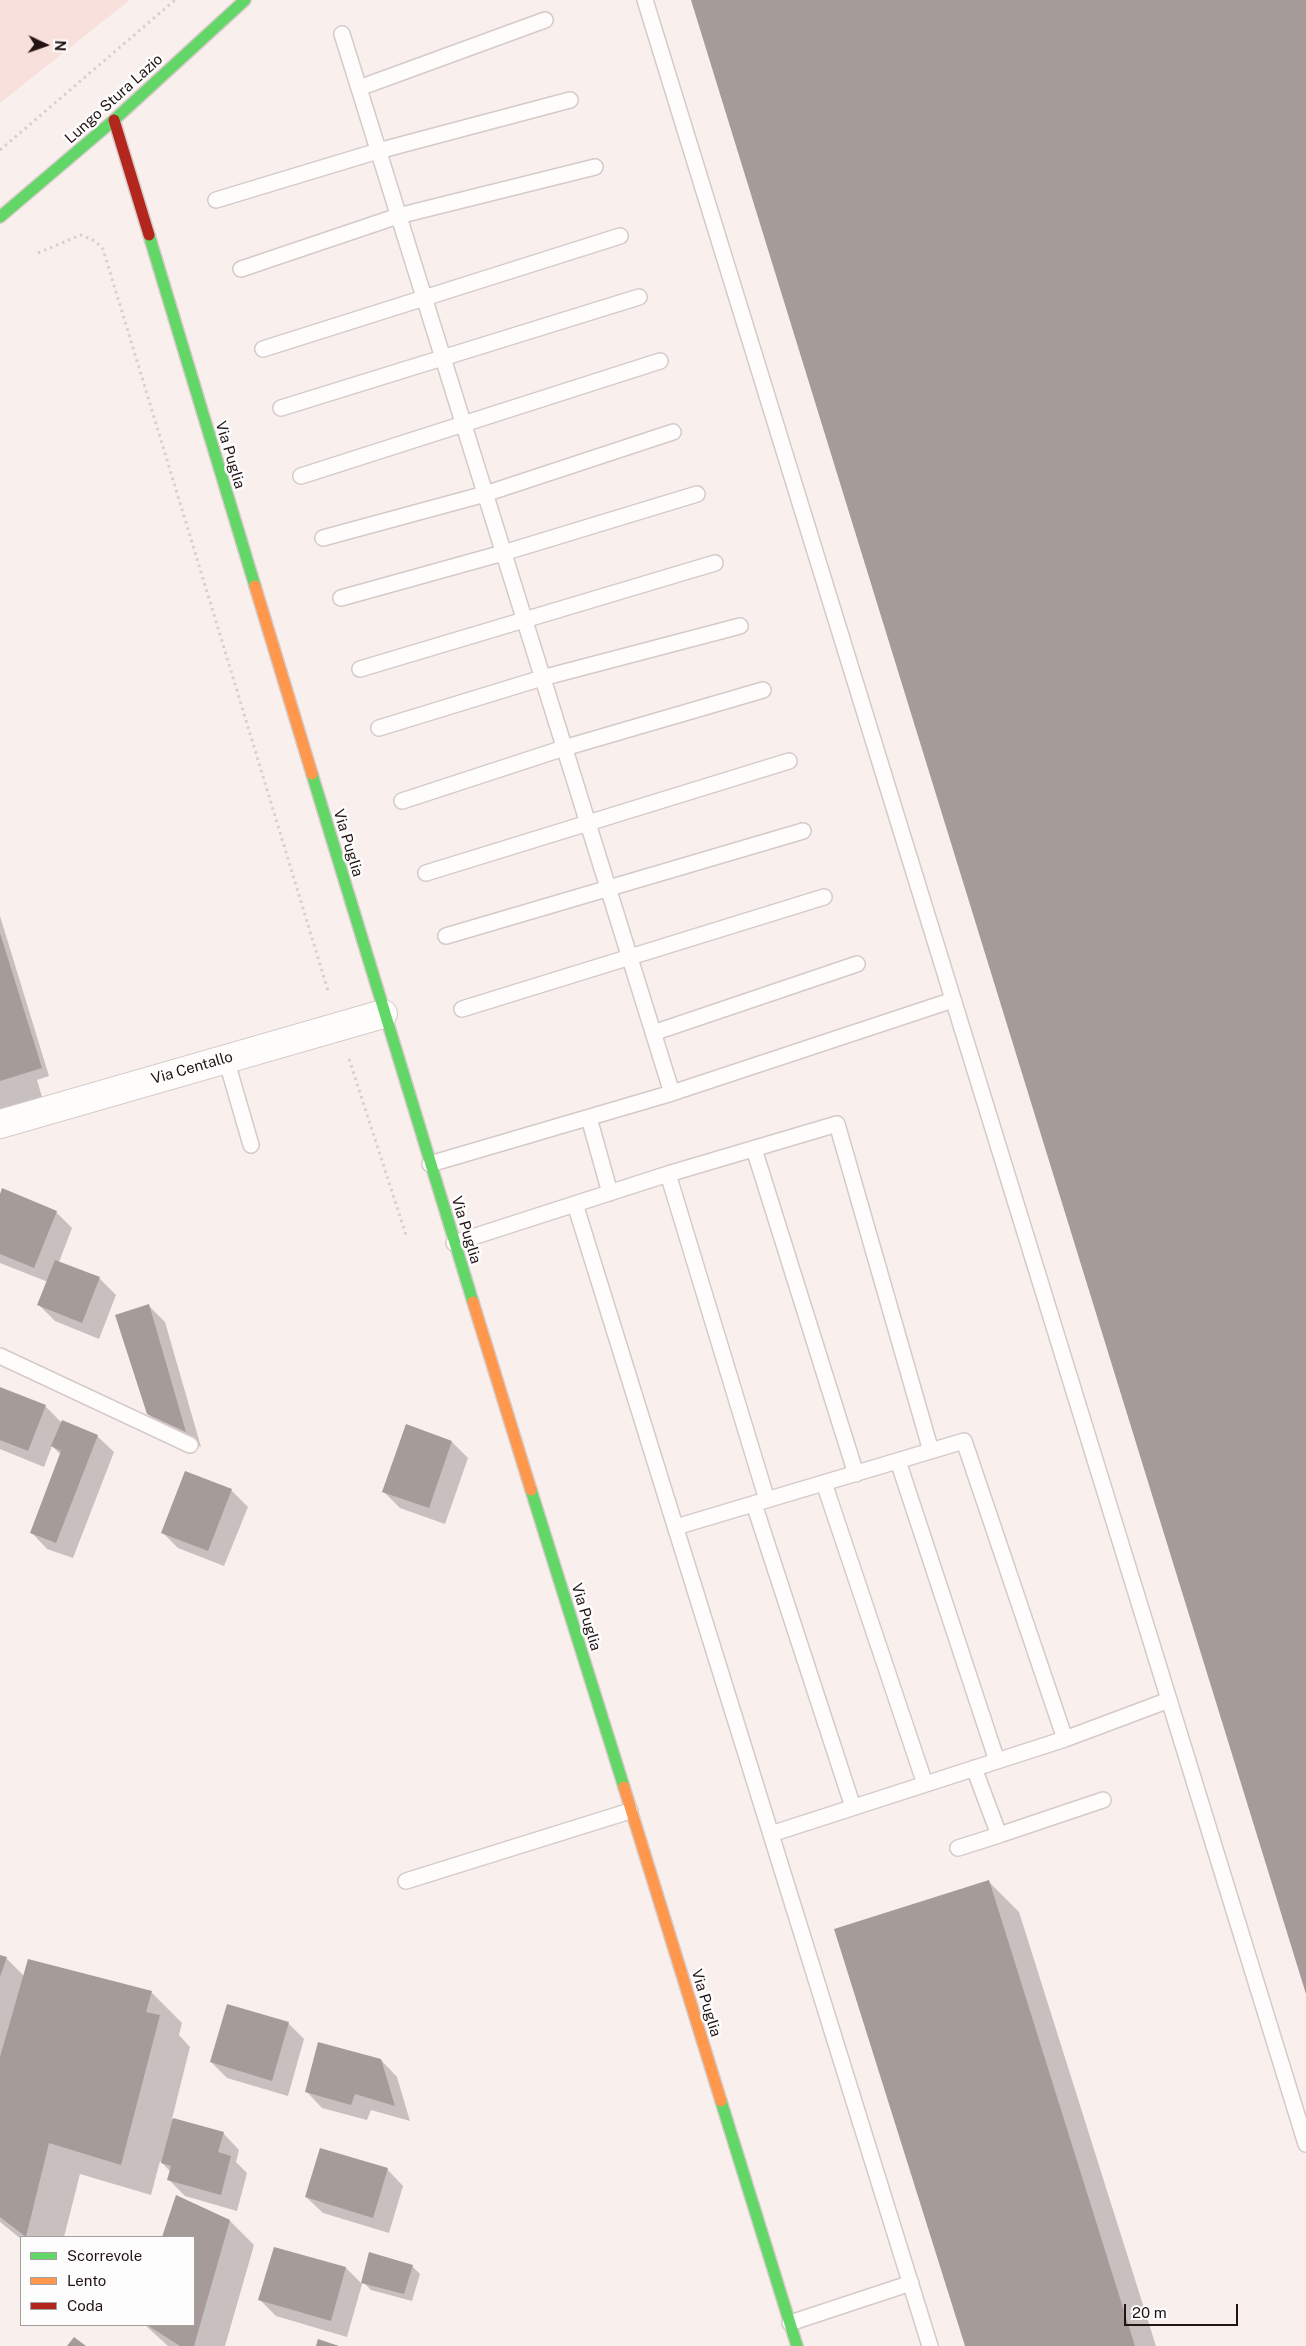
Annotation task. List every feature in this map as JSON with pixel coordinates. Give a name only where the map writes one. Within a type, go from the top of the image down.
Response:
[{"type":"street","name":"Lungo Stura Lazio","points":[[0,217],[114,120],[245,0]]},
{"type":"street","name":"Via Puglia","points":[[114,120],[454,1243],[797,2346]]},
{"type":"street","name":"Via Centallo","points":[[0,1124],[384,1014]]},
{"type":"lane","points":[[645,0],[1306,2144]]},
{"type":"lane","points":[[358,88],[545,20]]},
{"type":"lane","points":[[342,34],[672,1093]]},
{"type":"lane","points":[[216,200],[378,151],[570,100]]},
{"type":"lane","points":[[241,269],[398,216],[595,167]]},
{"type":"lane","points":[[263,349],[620,236]]},
{"type":"lane","points":[[281,408],[443,360],[639,297]]},
{"type":"lane","points":[[301,476],[462,422],[660,361]]},
{"type":"lane","points":[[323,538],[485,494],[674,432]]},
{"type":"lane","points":[[341,598],[503,553],[697,494]]},
{"type":"lane","points":[[360,670],[715,563]]},
{"type":"lane","points":[[379,728],[542,678],[740,626]]},
{"type":"lane","points":[[402,801],[564,748],[763,690]]},
{"type":"lane","points":[[426,873],[586,822],[789,761]]},
{"type":"lane","points":[[446,936],[802,831]]},
{"type":"lane","points":[[462,1009],[824,897]]},
{"type":"lane","points":[[653,1033],[857,964]]},
{"type":"lane","points":[[430,1164],[672,1093],[953,1000]]},
{"type":"lane","points":[[226,1059],[251,1145]]},
{"type":"lane","points":[[589,1118],[610,1193]]},
{"type":"lane","points":[[454,1243],[668,1174],[837,1124],[931,1451]]},
{"type":"lane","points":[[754,1149],[856,1474]]},
{"type":"lane","points":[[668,1174],[761,1502],[853,1807]]},
{"type":"lane","points":[[575,1204],[930,2346]]},
{"type":"lane","points":[[0,1356],[190,1445]]},
{"type":"lane","points":[[676,1527],[964,1442],[1065,1738]]},
{"type":"lane","points":[[898,1461],[997,1760]]},
{"type":"lane","points":[[824,1483],[925,1784]]},
{"type":"lane","points":[[771,1834],[1065,1738],[1169,1700]]},
{"type":"lane","points":[[974,1768],[999,1835]]},
{"type":"lane","points":[[958,1848],[1103,1800]]},
{"type":"lane","points":[[406,1881],[630,1811]]},
{"type":"lane","points":[[790,2323],[911,2283]]},
{"type":"path","points":[[0,150],[175,0]]},
{"type":"path","points":[[38,253],[81,235],[95,241],[103,249],[338,1026],[406,1238]]},
{"type":"shaded area","points":[[0,0],[130,0],[0,103]]},
{"type":"building","points":[[691,0],[1306,0],[1306,1994]]},
{"type":"building","points":[[0,933],[42,1068],[0,1081]]},
{"type":"building","points":[[2,1188],[57,1211],[34,1268],[0,1254],[0,1194]]},
{"type":"building","points":[[55,1260],[100,1277],[82,1323],[37,1305]]},
{"type":"building","points":[[149,1304],[186,1432],[147,1414],[115,1315]]},
{"type":"building","points":[[0,1387],[46,1405],[28,1451],[0,1440]]},
{"type":"building","points":[[62,1420],[98,1435],[56,1543],[30,1533],[61,1451],[51,1446]]},
{"type":"building","points":[[406,1424],[452,1441],[429,1508],[382,1492]]},
{"type":"building","points":[[185,1471],[232,1489],[208,1551],[161,1533]]},
{"type":"building","points":[[989,1880],[1135,2346],[965,2346],[834,1929]]},
{"type":"building","points":[[0,1955],[7,1957],[0,1977]]},
{"type":"building","points":[[28,1959],[152,1991],[146,2012],[160,2015],[121,2165],[49,2143],[26,2236],[0,2217],[0,2057]]},
{"type":"building","points":[[227,2004],[289,2022],[272,2081],[210,2062]]},
{"type":"building","points":[[318,2042],[381,2059],[395,2106],[355,2094],[351,2105],[305,2092]]},
{"type":"building","points":[[173,2118],[224,2132],[218,2152],[231,2156],[221,2195],[167,2180],[171,2166],[161,2163]]},
{"type":"building","points":[[320,2148],[388,2168],[373,2218],[305,2197]]},
{"type":"building","points":[[176,2195],[230,2220],[194,2346],[180,2346],[149,2326],[195,2326],[195,2236],[162,2236]]},
{"type":"building","points":[[274,2247],[346,2267],[331,2321],[258,2300]]},
{"type":"building","points":[[369,2252],[413,2265],[404,2294],[361,2283]]},
{"type":"building","points":[[74,2337],[86,2346],[67,2346]]},
{"type":"building","points":[[318,2339],[339,2346],[316,2346]]},
{"type":"traffic: fast","points":[[0,217],[114,120],[245,0]]},
{"type":"traffic: fast","points":[[149,235],[255,586]]},
{"type":"traffic: fast","points":[[312,774],[473,1302]]},
{"type":"traffic: fast","points":[[531,1490],[624,1787]]},
{"type":"traffic: fast","points":[[721,2101],[797,2346]]},
{"type":"traffic: slow","points":[[255,586],[312,774]]},
{"type":"traffic: slow","points":[[473,1302],[531,1490]]},
{"type":"traffic: slow","points":[[624,1787],[721,2101]]},
{"type":"traffic: jam","points":[[114,120],[149,235]]}]
